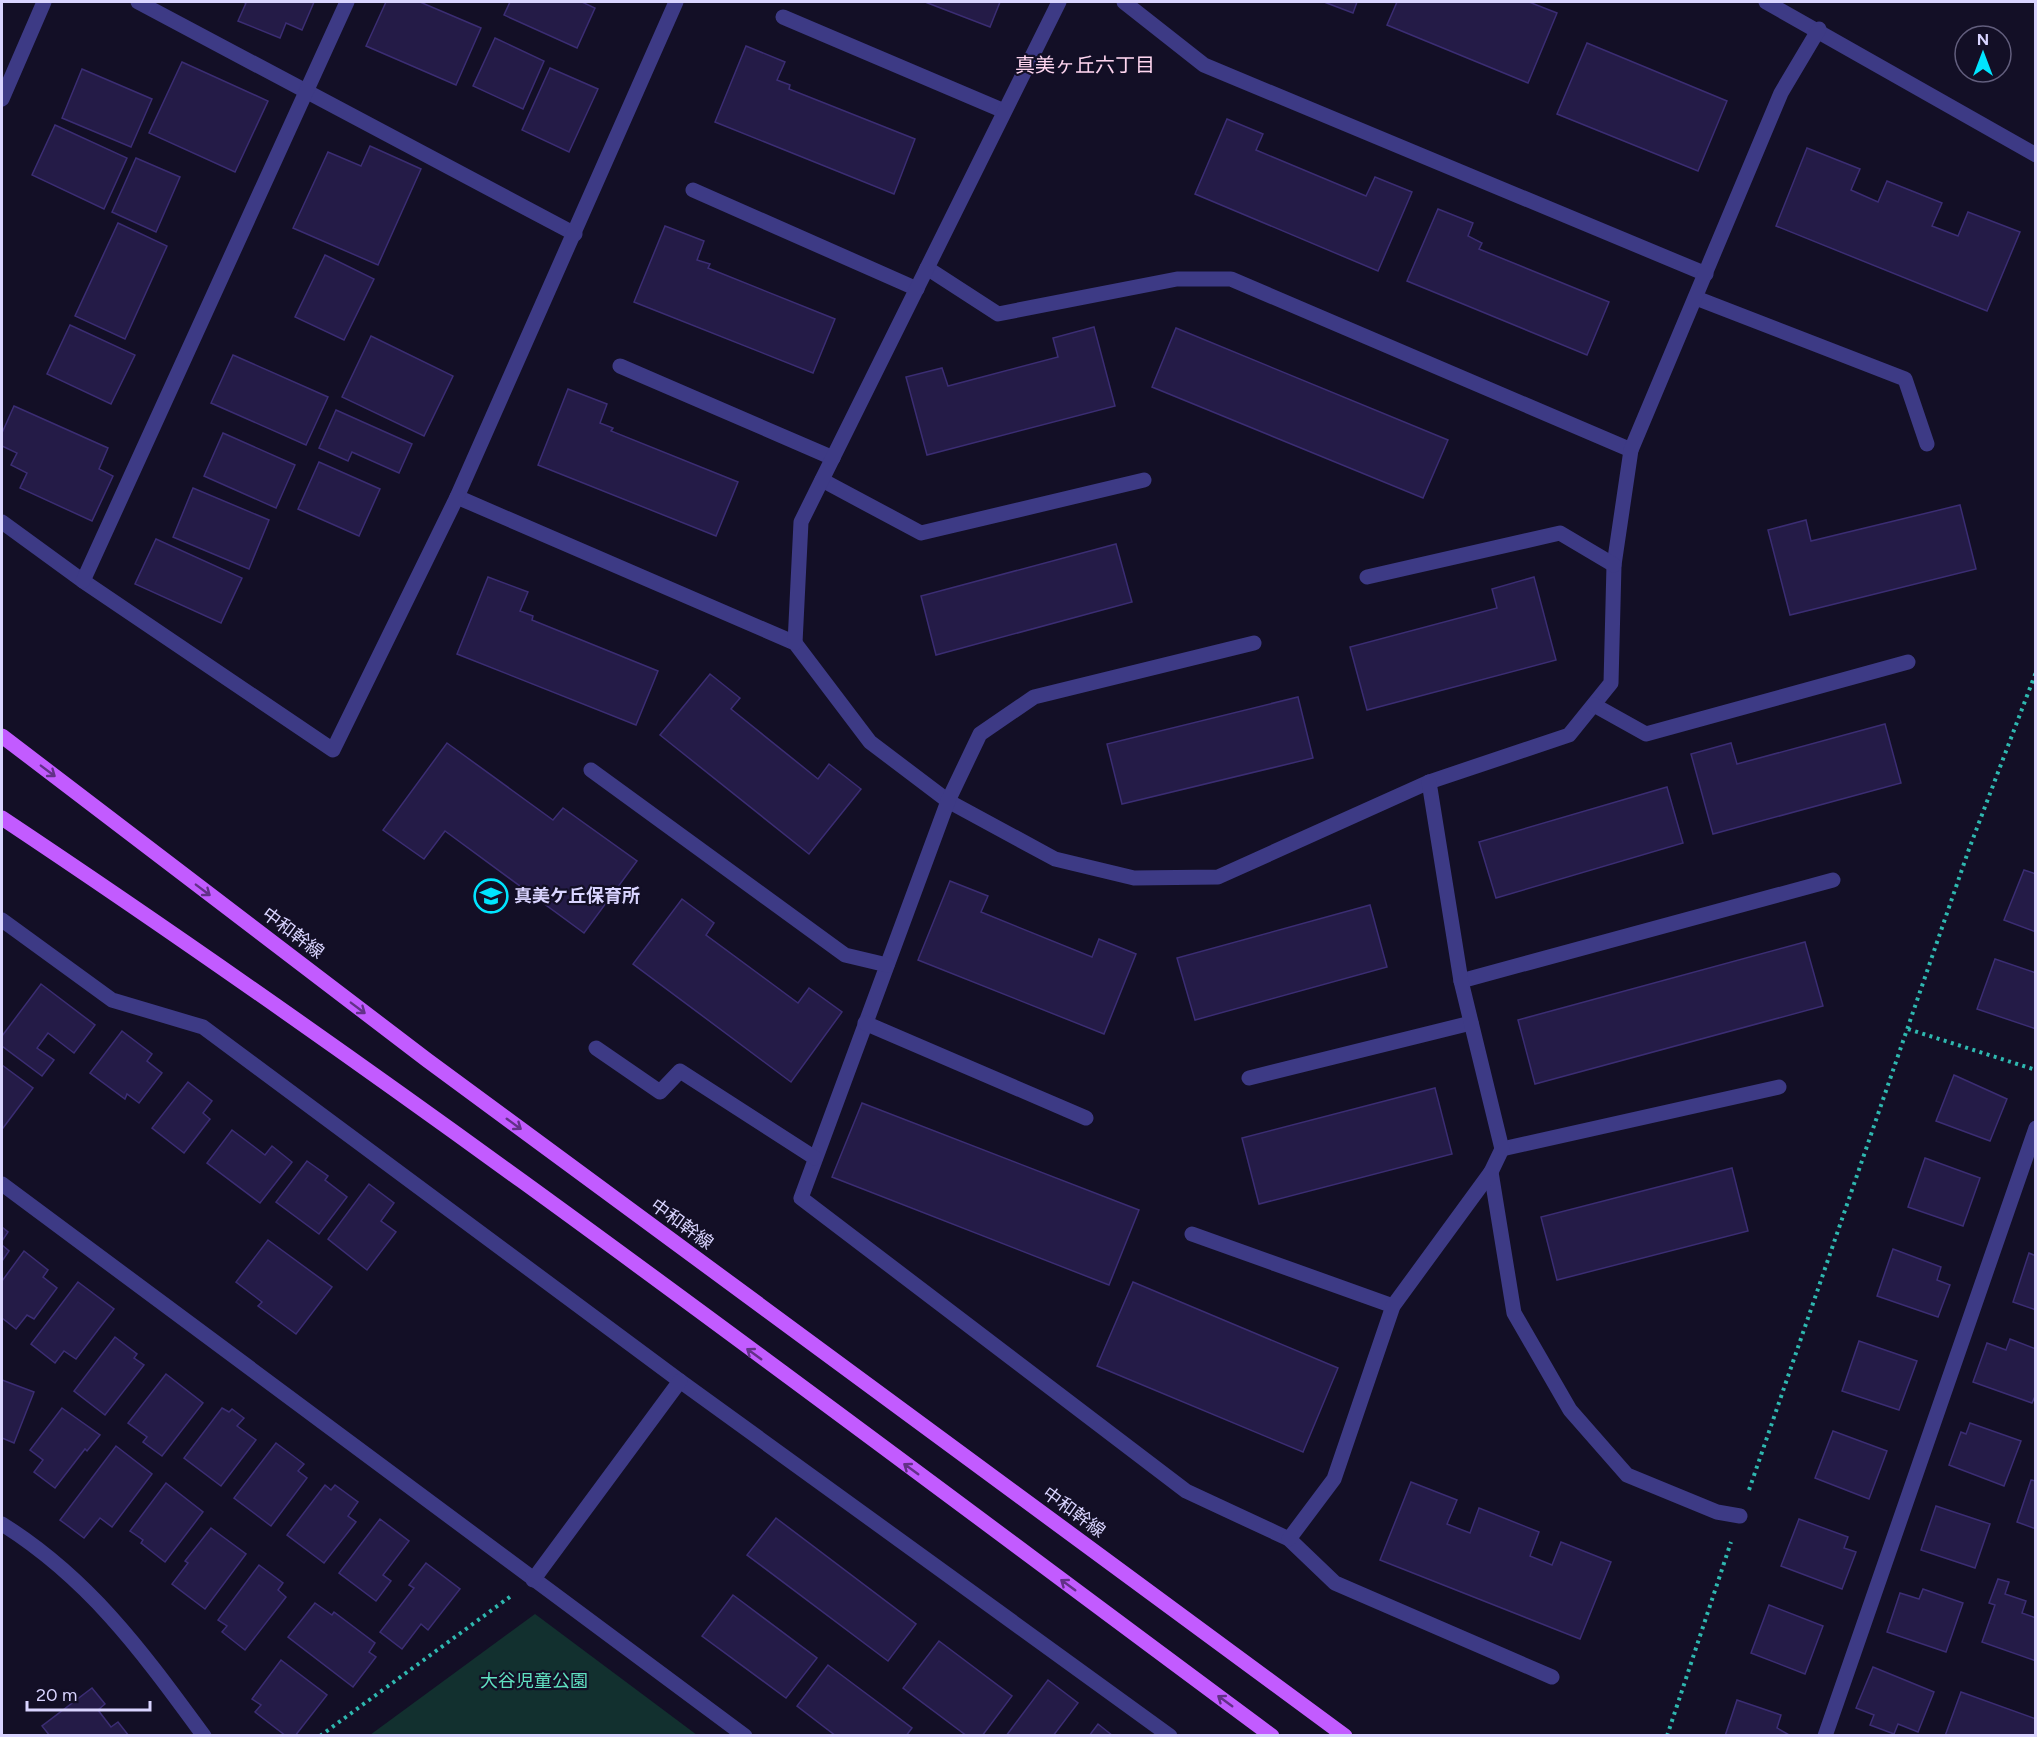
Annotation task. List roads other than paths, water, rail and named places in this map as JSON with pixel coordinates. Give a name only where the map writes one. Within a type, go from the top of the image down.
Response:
[{"type":"main road","name":"中和幹線","points":[[2,735],[436,1068],[1345,1736]]},
{"type":"main road","points":[[2,818],[169,929],[434,1118],[1272,1736]]},
{"type":"street","points":[[2,99],[44,2]]},
{"type":"street","points":[[138,2],[575,234]]},
{"type":"street","points":[[83,581],[347,2]]},
{"type":"street","points":[[2,522],[83,581],[333,750],[457,497],[676,2]]},
{"type":"street","points":[[795,643],[801,522],[1059,2]]},
{"type":"street","points":[[1125,2],[1204,65],[1706,274]]},
{"type":"street","points":[[1766,2],[1819,29],[2036,155]]},
{"type":"street","points":[[783,17],[1004,111]]},
{"type":"street","points":[[457,497],[795,643],[870,742],[948,801],[1055,859],[1134,878],[1218,877],[1429,782],[1569,735],[1611,683],[1614,565],[1631,450],[1781,93],[1819,29]]},
{"type":"street","points":[[693,190],[917,289]]},
{"type":"street","points":[[927,268],[998,314],[1177,279],[1231,279],[1631,450]]},
{"type":"street","points":[[1696,298],[1905,379],[1927,444]]},
{"type":"street","points":[[620,366],[833,458]]},
{"type":"street","points":[[822,480],[921,533],[1144,480]]},
{"type":"street","points":[[1367,578],[1560,533],[1614,565]]},
{"type":"street","points":[[1254,643],[1034,697],[980,734],[948,801],[801,1198],[1186,1491],[1289,1539],[1335,1583],[1552,1677]]},
{"type":"street","points":[[1594,705],[1646,734],[1908,662]]},
{"type":"street","points":[[591,770],[845,954],[887,965]]},
{"type":"street","points":[[1289,1539],[1334,1479],[1393,1306],[1491,1172],[1502,1149],[1461,981],[1429,782]]},
{"type":"street","points":[[1461,981],[1833,880]]},
{"type":"street","points":[[2,920],[112,1000],[203,1026],[680,1381],[1170,1736]]},
{"type":"street","points":[[866,1023],[1086,1118]]},
{"type":"street","points":[[1249,1078],[1471,1023]]},
{"type":"street","points":[[596,1048],[660,1092],[680,1071],[815,1158]]},
{"type":"street","points":[[1502,1149],[1779,1087]]},
{"type":"street","points":[[1825,1736],[2036,1128]]},
{"type":"street","points":[[1491,1172],[1514,1313],[1570,1410],[1627,1475],[1716,1512],[1740,1516]]},
{"type":"street","points":[[2,1184],[745,1736]]},
{"type":"street","points":[[1192,1234],[1393,1306]]},
{"type":"street","points":[[533,1580],[680,1381]]},
{"type":"street","points":[[2,1524],[80,1582],[127,1633],[204,1736]]},
{"type":"place","name":"真美ケ丘保育所","points":[[491,896]]},
{"type":"district","name":"真美ヶ丘六丁目","points":[[1085,65]]},
{"type":"park label","name":"大谷児童公園","points":[[534,1681]]}]
